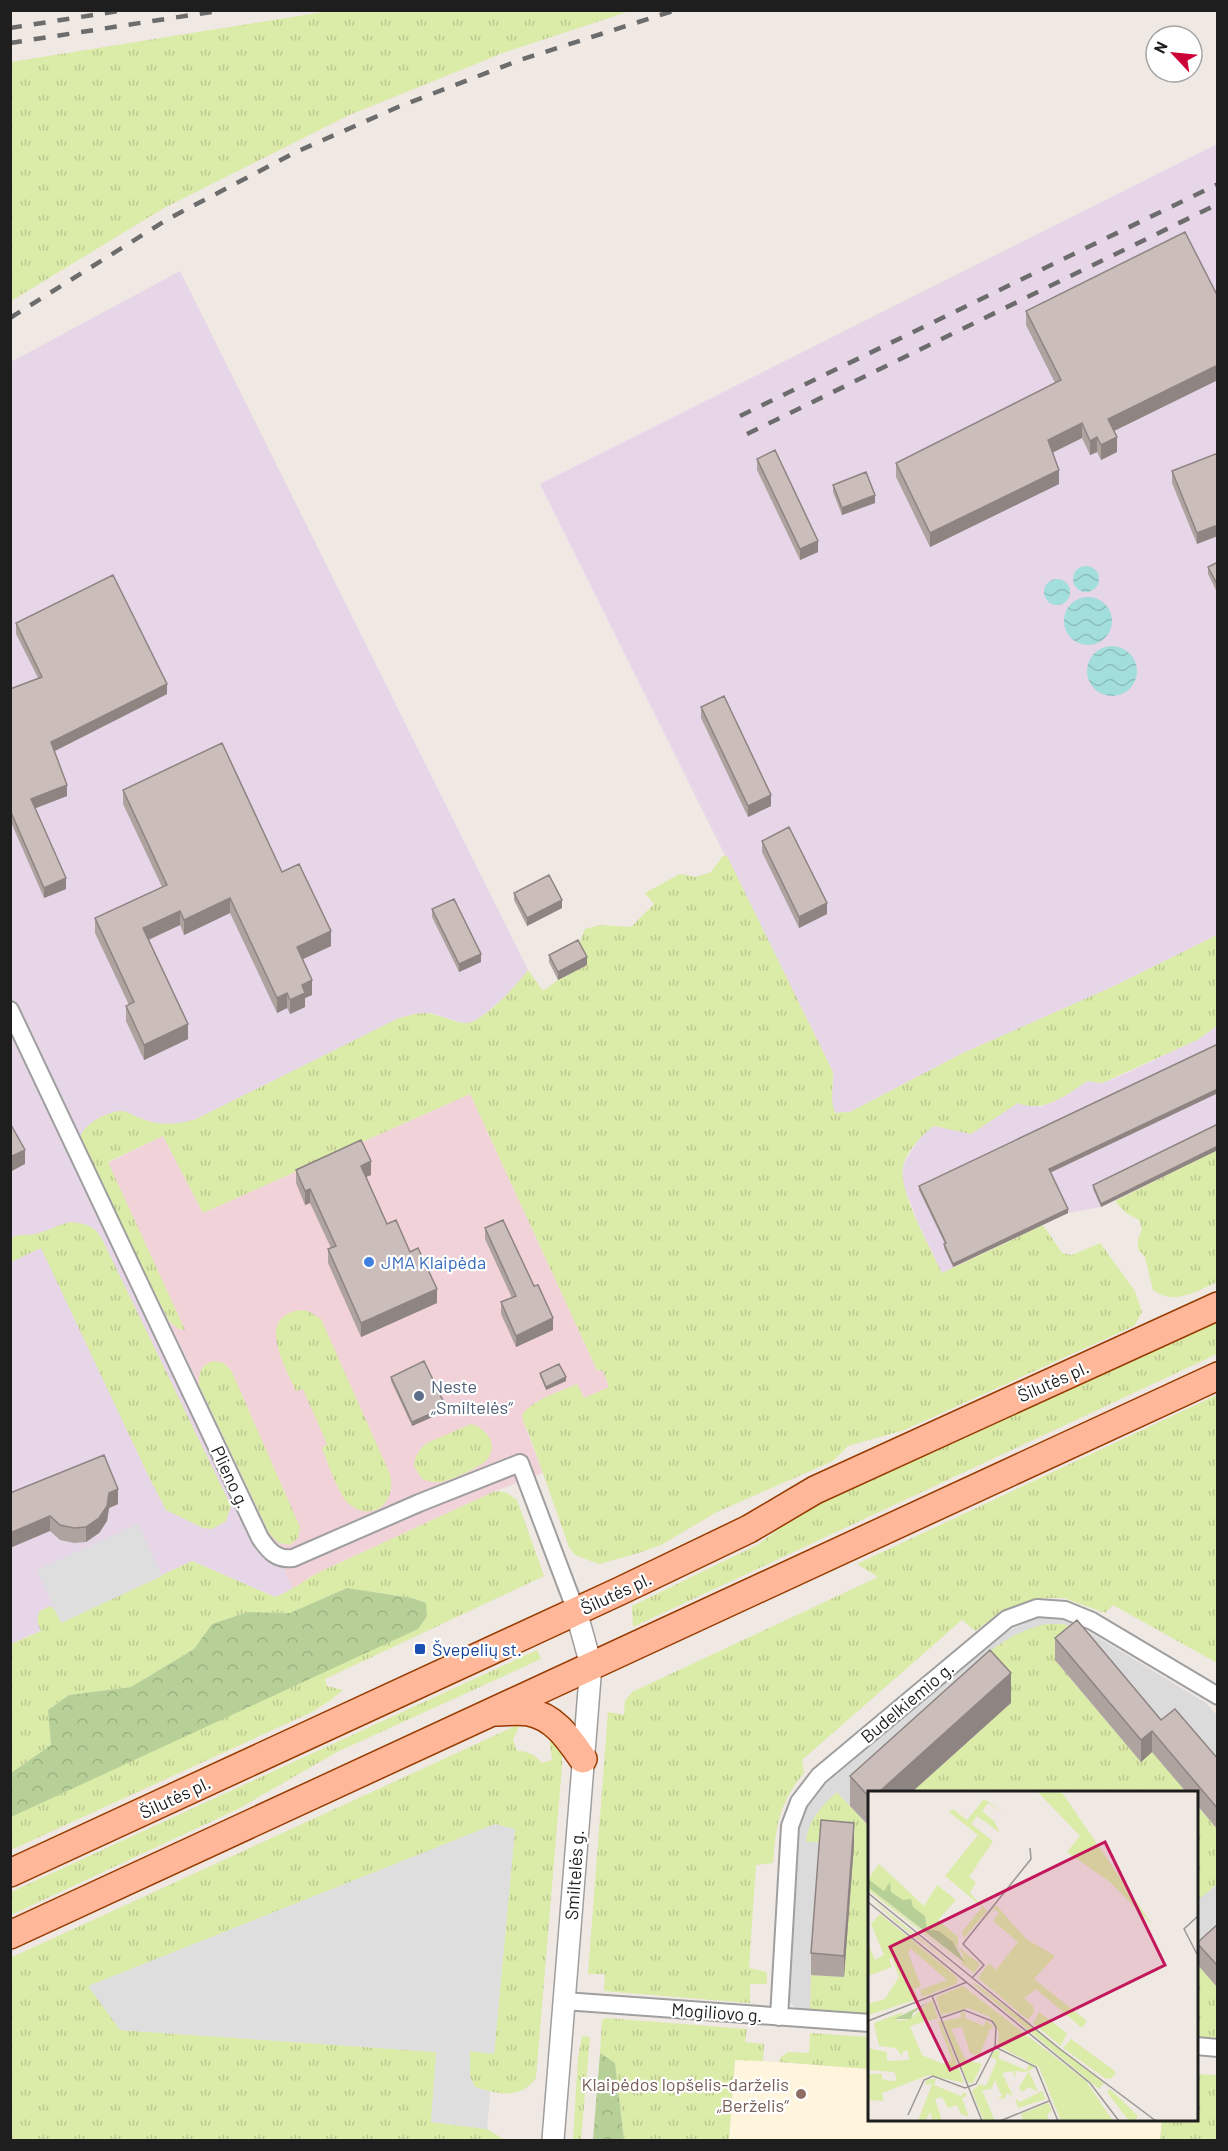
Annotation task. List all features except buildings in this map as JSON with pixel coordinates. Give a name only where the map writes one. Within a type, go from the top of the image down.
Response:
[{"type":"main road","name":"Šilutės pl.","points":[[10,1873],[749,1529],[815,1490],[1218,1306]]},
{"type":"main road","points":[[10,1935],[1218,1376]]},
{"type":"main road","points":[[491,1712],[530,1712],[550,1721],[562,1730],[583,1758]]},
{"type":"street","name":"Plieno g.","points":[[10,1010],[255,1527],[268,1550],[284,1560],[293,1558],[520,1462],[576,1611]]},
{"type":"street","name":"Budelkiemio g.","points":[[779,2017],[790,1826],[799,1802],[819,1776],[1006,1618],[1037,1608],[1065,1610],[1092,1621],[1218,1696]]},
{"type":"street","name":"Smiltelės g.","points":[[553,2140],[591,1665],[576,1611]]},
{"type":"street","name":"Mogiliovo g.","points":[[564,2001],[868,2023]]},
{"type":"street","points":[[1198,2046],[1218,2048]]},
{"type":"shaded area","points":[[1217,144],[1217,935],[1112,987],[963,1053],[850,1112],[835,1113],[830,1102],[833,1072],[540,484]]},
{"type":"shaded area","points":[[180,271],[528,970],[514,989],[475,1022],[466,1024],[431,1013],[419,1013],[399,1018],[185,1123],[164,1125],[121,1111],[114,1112],[85,1128],[85,1153],[169,1321],[269,1533],[293,1590],[275,1597],[192,1561],[61,1623],[50,1606],[40,1611],[42,1630],[11,1644],[11,362]]},
{"type":"shaded area","points":[[1217,1026],[1217,1150],[1101,1207],[1068,1213],[942,1273],[919,1225],[902,1181],[903,1165],[922,1134],[934,1126],[947,1128],[1001,1113],[1018,1103],[1041,1107],[1067,1095],[1087,1081],[1103,1083],[1129,1072],[1197,1040]]},
{"type":"shaded area","points":[[470,1094],[597,1370],[603,1371],[610,1388],[584,1399],[577,1384],[527,1409],[524,1424],[543,1473],[493,1492],[324,1570],[293,1590],[269,1533],[169,1321],[173,1325],[108,1163],[163,1136],[203,1213]]},
{"type":"shaded area","points":[[138,1524],[162,1576],[61,1623],[37,1570]]},
{"type":"shaded area","points":[[1036,1618],[1062,1618],[1076,1624],[1206,1703],[1217,1715],[1217,2039],[1198,2037],[1198,1791],[868,1791],[868,2014],[795,2008],[786,1998],[786,1982],[800,1819],[806,1805],[820,1789],[1002,1635]]},
{"type":"shaded area","points":[[495,1824],[515,1829],[494,2054],[470,2051],[470,2077],[475,2087],[490,2092],[487,2129],[431,2122],[436,2052],[120,2030],[88,1986]]},
{"type":"shaded area","name":"Klaipėdos lopšelis-darželis „Berželis“","points":[[735,2059],[868,2069],[868,2121],[1162,2121],[1160,2140],[729,2140]]},
{"type":"green space","points":[[336,10],[630,11],[503,53],[347,116],[164,208],[11,301],[11,62]]},
{"type":"green space","points":[[723,856],[727,856],[833,1072],[832,1098],[835,1113],[850,1112],[963,1053],[1112,987],[1217,935],[1217,1026],[1197,1040],[1102,1083],[1087,1081],[1063,1097],[1045,1105],[1027,1106],[1018,1103],[971,1134],[934,1126],[911,1149],[903,1167],[905,1190],[910,1205],[942,1273],[1043,1225],[1062,1253],[1072,1255],[1100,1243],[1135,1291],[1142,1312],[1134,1326],[904,1430],[848,1446],[833,1461],[717,1512],[661,1545],[599,1564],[575,1555],[569,1547],[522,1415],[540,1400],[577,1384],[584,1398],[609,1387],[603,1371],[597,1370],[470,1094],[203,1213],[163,1136],[108,1162],[185,1330],[179,1329],[169,1321],[85,1153],[80,1138],[91,1123],[103,1116],[122,1111],[147,1121],[168,1124],[189,1121],[399,1018],[428,1013],[464,1023],[471,1022],[480,1018],[499,1002],[528,970],[543,991],[586,965],[578,947],[585,929],[600,925],[631,927],[654,904],[645,893],[680,874],[696,877],[711,872]]},
{"type":"green space","points":[[1217,1150],[1217,1282],[1193,1293],[1177,1297],[1161,1295],[1153,1290],[1145,1257],[1138,1249],[1138,1239],[1142,1229],[1139,1220],[1126,1213],[1115,1201]]},
{"type":"green space","points":[[72,1222],[91,1227],[101,1238],[231,1506],[226,1521],[212,1529],[203,1528],[166,1510],[41,1248],[11,1262],[11,1238],[40,1233]]},
{"type":"green space","points":[[301,1310],[308,1311],[321,1319],[389,1472],[391,1483],[387,1500],[374,1511],[366,1512],[357,1509],[348,1503],[341,1493],[322,1448],[327,1444],[303,1389],[296,1391],[281,1357],[276,1332],[279,1322],[287,1314]]},
{"type":"green space","points":[[1217,1317],[1217,1354],[633,1627],[632,1606],[759,1544],[813,1502]]},
{"type":"green space","points":[[213,1361],[224,1363],[231,1370],[300,1527],[298,1538],[290,1545],[279,1543],[269,1533],[199,1385],[201,1370]]},
{"type":"green space","points":[[1217,1395],[1217,1663],[1113,1605],[1105,1613],[1064,1598],[1042,1598],[1006,1609],[975,1631],[962,1620],[802,1760],[804,1773],[789,1795],[780,1815],[773,1863],[756,1865],[749,1968],[767,1972],[767,1984],[750,1984],[750,2003],[604,1991],[605,1974],[588,1974],[608,1712],[624,1715],[625,1701],[632,1692],[878,1577],[857,1564]]},
{"type":"green space","points":[[471,1424],[482,1429],[490,1438],[492,1448],[487,1460],[445,1481],[422,1479],[414,1466],[416,1456],[422,1448],[427,1443]]},
{"type":"green space","points":[[500,1491],[517,1500],[544,1576],[325,1679],[327,1686],[343,1690],[312,1712],[11,1850],[10,1817],[417,1629],[426,1603],[412,1598],[347,1588],[290,1613],[248,1612],[212,1624],[194,1649],[131,1687],[69,1695],[48,1710],[51,1745],[11,1773],[11,1644],[41,1631],[37,1621],[40,1611],[50,1606],[61,1622],[192,1561],[275,1597],[324,1570],[493,1492]]},
{"type":"green space","points":[[347,1588],[412,1598],[426,1603],[427,1616],[418,1629],[11,1817],[11,1773],[51,1745],[48,1710],[69,1695],[131,1687],[194,1649],[212,1624],[248,1612],[290,1613]]},
{"type":"green space","points":[[1046,1624],[1064,1624],[1082,1633],[1055,1660],[1140,1761],[1152,1752],[1185,1791],[1014,1791],[1010,1789],[1001,1791],[913,1791],[1011,1703],[974,1664],[991,1650],[1025,1630]]},
{"type":"green space","points":[[537,1650],[541,1659],[337,1752],[238,1809],[11,1915],[11,1892]]},
{"type":"green space","points":[[520,1724],[513,1740],[517,1751],[531,1754],[542,1763],[552,1760],[550,1743],[553,1732],[562,1741],[562,1766],[536,2078],[530,2085],[516,2092],[492,2092],[475,2087],[470,2077],[470,2051],[494,2054],[515,1829],[121,2030],[437,2052],[431,2122],[487,2129],[505,2140],[11,2140],[10,1958]]},
{"type":"green space","points":[[837,1792],[868,1826],[868,2014],[810,2010],[811,1975],[844,1977],[821,1842],[806,1842],[813,1820]]},
{"type":"green space","points":[[1198,1807],[1218,1830],[1217,1884],[1198,1900]]},
{"type":"green space","points":[[1198,1966],[1217,1985],[1217,2039],[1198,2037]]},
{"type":"green space","points":[[606,2018],[747,2029],[745,2042],[764,2044],[763,2061],[735,2060],[729,2140],[624,2140],[615,2063],[600,2053],[602,2020]]},
{"type":"green space","points":[[810,2033],[868,2037],[868,2069],[779,2062],[781,2057],[788,2052],[809,2053]]},
{"type":"green space","points":[[582,2036],[590,2037],[581,2140],[573,2140],[578,2058]]},
{"type":"green space","points":[[600,2053],[615,2063],[624,2140],[593,2140]]},
{"type":"green space","points":[[1198,2074],[1217,2075],[1217,2140],[1160,2140],[1162,2121],[1198,2121]]},
{"type":"water","points":[[1086,566],[1095,570],[1099,579],[1095,588],[1086,592],[1077,588],[1073,579],[1077,570]]},
{"type":"water","points":[[1057,579],[1066,583],[1070,592],[1066,601],[1057,605],[1048,601],[1044,592],[1048,583]]},
{"type":"water","points":[[1088,597],[1105,604],[1112,621],[1105,638],[1088,645],[1071,638],[1064,621],[1071,604]]},
{"type":"water","points":[[1112,646],[1130,653],[1137,671],[1130,689],[1112,696],[1094,689],[1087,671],[1094,653]]},
{"type":"railway","points":[[10,28],[125,10]]},
{"type":"railway","points":[[10,43],[224,10]]},
{"type":"railway","points":[[10,318],[168,219],[296,152],[398,107],[520,60],[676,10]]},
{"type":"railway","points":[[740,416],[1218,184]]},
{"type":"railway","points":[[747,434],[1218,204]]},
{"type":"place","name":"JMA Klaipėda","points":[[369,1262]]},
{"type":"place","name":"Neste „Smiltelės“","points":[[419,1396]]},
{"type":"place","name":"Švepelių st.","points":[[420,1649]]},
{"type":"place","name":"Klaipėdos lopšelis-darželis „Berželis“","points":[[801,2094]]}]
